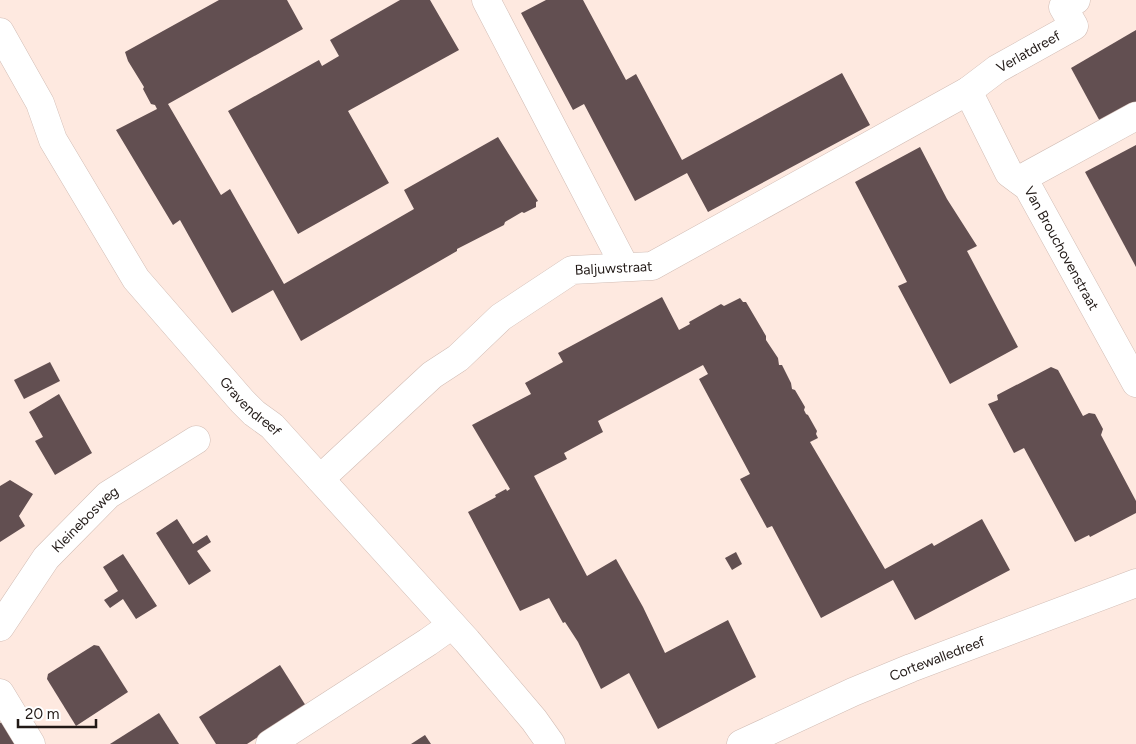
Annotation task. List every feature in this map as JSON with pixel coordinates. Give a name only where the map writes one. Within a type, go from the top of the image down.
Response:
[{"type":"street","points":[[486,0],[625,267]]},
{"type":"street","name":"Verlatdreef","points":[[968,91],[997,69],[1074,26],[1066,2]]},
{"type":"street","name":"Gravendreef","points":[[0,32],[40,103],[53,140],[136,279],[248,407],[272,426],[452,625],[534,720],[551,744]]},
{"type":"street","name":"Baljuwstraat","points":[[320,480],[432,375],[458,358],[501,317],[572,270],[652,266],[968,91]]},
{"type":"street","name":"Van Brouchovenstraat","points":[[968,91],[1009,173],[1028,187],[1136,384]]},
{"type":"street","points":[[1019,180],[1136,116]]},
{"type":"street","name":"Kleinebosweg","points":[[0,627],[46,558],[108,496],[196,440]]},
{"type":"street","name":"Cortewalledreef","points":[[742,744],[853,692],[911,668],[1136,583]]},
{"type":"street","points":[[270,744],[452,625]]},
{"type":"street","points":[[0,693],[31,744]]},
{"type":"building","points":[[219,0],[287,0],[303,29],[168,104],[221,195],[230,189],[284,284],[414,209],[404,190],[498,137],[538,201],[536,202],[536,207],[524,213],[522,212],[505,222],[504,225],[457,249],[457,251],[301,341],[273,290],[232,313],[180,220],[173,225],[116,130],[157,109],[155,105],[151,104],[125,52]]},
{"type":"building","points":[[400,0],[430,0],[459,50],[348,111],[389,183],[298,234],[228,111],[319,60],[322,66],[339,56],[330,40]]},
{"type":"building","points":[[546,0],[583,0],[626,80],[636,74],[682,160],[842,73],[870,125],[708,212],[687,173],[635,201],[584,104],[573,110],[521,13]]},
{"type":"building","points":[[1136,30],[1136,108],[1103,127],[1071,68]]},
{"type":"building","points":[[1136,145],[1136,267],[1085,172]]},
{"type":"building","points":[[920,147],[947,199],[977,246],[967,251],[1018,347],[950,384],[898,286],[907,282],[855,182]]},
{"type":"building","points":[[662,297],[679,330],[690,324],[689,322],[721,304],[724,306],[740,298],[743,302],[746,302],[778,358],[779,365],[782,365],[792,389],[795,390],[805,407],[806,414],[817,431],[818,438],[810,442],[885,569],[932,543],[934,546],[982,519],[1010,570],[915,620],[893,580],[821,618],[772,526],[767,528],[740,479],[750,474],[699,379],[708,374],[703,365],[598,421],[603,432],[564,453],[567,459],[534,476],[587,576],[616,559],[643,607],[665,653],[728,620],[756,677],[658,729],[629,673],[601,689],[578,642],[565,622],[563,623],[549,598],[520,611],[468,512],[496,497],[495,495],[510,489],[472,425],[531,394],[525,383],[563,362],[558,353]]},
{"type":"building","points":[[50,362],[60,381],[24,399],[14,380]]},
{"type":"building","points":[[1051,367],[1058,370],[1083,416],[1089,413],[1095,414],[1103,429],[1101,435],[1136,501],[1136,513],[1090,537],[1089,535],[1075,542],[1024,448],[1014,453],[988,404],[998,400],[997,395]]},
{"type":"building","points":[[59,394],[92,453],[55,475],[35,441],[43,437],[29,412]]},
{"type":"building","points":[[10,480],[33,494],[19,516],[25,526],[0,542],[0,486]]},
{"type":"building","points":[[177,519],[193,544],[207,535],[211,542],[197,551],[211,571],[189,585],[156,533]]},
{"type":"building","points":[[736,552],[742,564],[732,570],[725,558]]},
{"type":"building","points":[[123,554],[157,606],[136,619],[123,599],[110,608],[104,600],[118,591],[103,567]]},
{"type":"building","points":[[94,645],[99,646],[128,692],[76,726],[47,679],[48,674]]},
{"type":"building","points":[[280,665],[306,706],[247,744],[216,744],[199,717]]},
{"type":"building","points":[[159,713],[179,744],[110,744]]},
{"type":"building","points":[[2,722],[15,744],[0,744],[0,723]]},
{"type":"building","points":[[425,735],[431,744],[411,744]]}]
